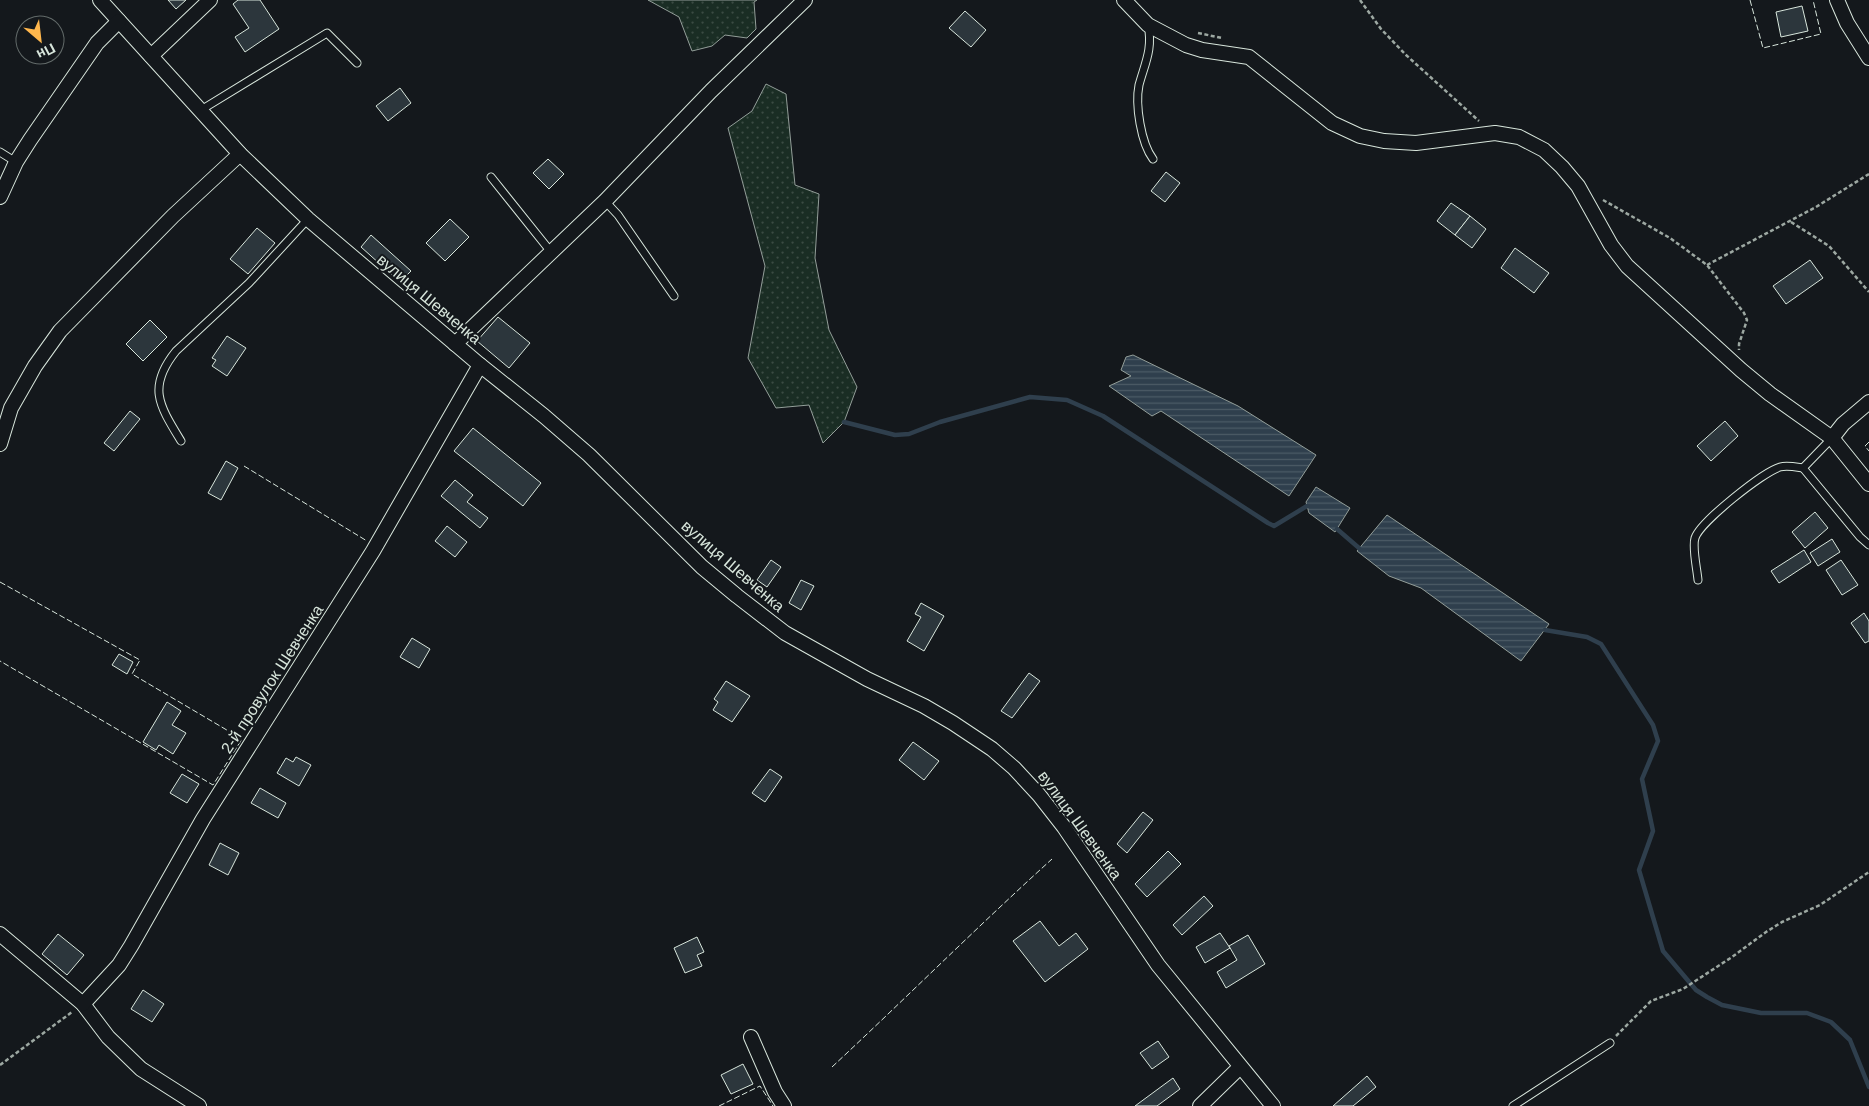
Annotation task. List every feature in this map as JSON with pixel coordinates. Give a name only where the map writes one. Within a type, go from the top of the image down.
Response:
[{"type":"street","name":"вулиця Шевченка","points":[[100,0],[240,154],[308,219],[589,455],[702,567],[785,633],[867,679],[924,706],[953,723],[992,749],[1014,768],[1064,827],[1153,958],[1273,1106]]},
{"type":"street","points":[[151,56],[210,0]]},
{"type":"street","points":[[455,344],[605,201],[711,91],[805,0]]},
{"type":"street","points":[[1124,0],[1148,24],[1186,45],[1202,50],[1249,57],[1332,123],[1360,136],[1384,141],[1416,143],[1495,133],[1519,137],[1544,150],[1578,186],[1610,244],[1627,266],[1741,370],[1770,394],[1832,438],[1869,484]]},
{"type":"street","points":[[1836,0],[1847,23],[1869,58]]},
{"type":"street","points":[[0,197],[16,162],[97,43],[119,21]]},
{"type":"street","points":[[0,444],[10,408],[35,366],[60,331],[173,216],[240,154]]},
{"type":"street","name":"2-й провулок Шевченка","points":[[83,1004],[119,965],[131,946],[203,819],[373,551],[480,365]]},
{"type":"street","points":[[1832,438],[1843,424],[1869,402]]},
{"type":"street","points":[[0,934],[83,1004],[108,1037],[141,1069],[199,1106]]},
{"type":"street","points":[[751,1037],[775,1092],[784,1106]]},
{"type":"street","points":[[1200,1106],[1240,1067]]},
{"type":"lane","points":[[1148,24],[1151,46],[1138,95],[1144,144],[1153,159]]},
{"type":"lane","points":[[201,110],[327,33],[357,64]]},
{"type":"lane","points":[[0,152],[16,162]]},
{"type":"lane","points":[[491,177],[551,252]]},
{"type":"lane","points":[[605,201],[618,215],[674,296]]},
{"type":"lane","points":[[181,441],[166,416],[158,388],[160,376],[166,363],[176,351],[250,283],[308,219]]},
{"type":"lane","points":[[1803,468],[1832,438]]},
{"type":"lane","points":[[1698,580],[1694,540],[1698,530],[1736,496],[1769,472],[1781,467],[1803,468],[1860,537],[1869,545]]},
{"type":"lane","points":[[1513,1106],[1610,1043]]},
{"type":"path","points":[[1360,0],[1381,28],[1406,56],[1435,80],[1474,118],[1495,133]]},
{"type":"path","points":[[1708,265],[1791,222],[1869,174]]},
{"type":"path","points":[[1603,200],[1670,238],[1708,265],[1744,313],[1747,320],[1739,344],[1741,370]]},
{"type":"path","points":[[1791,222],[1829,246],[1869,292]]},
{"type":"path","points":[[1610,1043],[1651,1001],[1683,989],[1766,932],[1782,922],[1820,905],[1869,872]]},
{"type":"path","points":[[0,1065],[83,1004]]},
{"type":"green space","points":[[648,0],[757,0],[754,2],[756,29],[747,38],[725,35],[712,46],[692,51],[679,17]]},
{"type":"green space","points":[[766,84],[786,94],[795,185],[819,194],[815,258],[829,330],[857,387],[844,422],[823,443],[809,405],[776,408],[748,358],[765,266],[728,128],[752,111]]},
{"type":"water","points":[[1133,355],[1238,406],[1316,455],[1289,496],[1161,411],[1152,416],[1109,386],[1131,376],[1121,370],[1126,357]]},
{"type":"water","points":[[1316,487],[1350,508],[1335,532],[1309,513],[1306,502]]},
{"type":"water","points":[[1387,515],[1549,624],[1521,661],[1421,588],[1389,576],[1357,551]]},
{"type":"building","points":[[168,0],[186,0],[176,9]]},
{"type":"building","points":[[238,0],[260,0],[279,29],[245,52],[235,37],[249,28],[233,4]]},
{"type":"building","points":[[1802,6],[1808,31],[1781,37],[1776,12]]},
{"type":"building","points":[[965,11],[986,30],[971,47],[949,28]]},
{"type":"building","points":[[400,88],[411,103],[388,121],[376,106]]},
{"type":"building","points":[[548,159],[564,174],[549,189],[533,173]]},
{"type":"building","points":[[1166,172],[1180,183],[1165,202],[1151,191]]},
{"type":"building","points":[[1451,203],[1470,216],[1455,235],[1437,221]]},
{"type":"building","points":[[1470,216],[1486,229],[1472,248],[1455,235]]},
{"type":"building","points":[[450,219],[469,237],[445,261],[426,243]]},
{"type":"building","points":[[257,228],[275,243],[248,274],[230,259]]},
{"type":"building","points":[[371,235],[411,271],[400,282],[361,247]]},
{"type":"building","points":[[1515,248],[1549,273],[1534,293],[1501,268]]},
{"type":"building","points":[[1810,260],[1823,278],[1786,304],[1773,286]]},
{"type":"building","points":[[498,317],[530,343],[509,368],[477,341]]},
{"type":"building","points":[[150,320],[167,337],[143,361],[126,344]]},
{"type":"building","points":[[227,336],[246,348],[227,376],[212,366],[216,360],[212,358]]},
{"type":"building","points":[[130,411],[140,419],[114,451],[104,443]]},
{"type":"building","points":[[1725,421],[1738,436],[1711,461],[1697,446]]},
{"type":"building","points":[[473,428],[541,483],[523,506],[454,451]]},
{"type":"building","points":[[226,461],[238,468],[221,500],[208,493]]},
{"type":"building","points":[[455,480],[473,495],[467,502],[488,518],[480,528],[441,496]]},
{"type":"building","points":[[1815,512],[1828,528],[1805,548],[1792,532]]},
{"type":"building","points":[[447,526],[467,542],[455,557],[435,541]]},
{"type":"building","points":[[1832,539],[1840,552],[1818,566],[1810,553]]},
{"type":"building","points":[[1804,550],[1811,562],[1779,583],[1771,571]]},
{"type":"building","points":[[771,560],[781,567],[767,587],[757,580]]},
{"type":"building","points":[[1841,560],[1858,585],[1842,595],[1826,570]]},
{"type":"building","points":[[801,580],[814,586],[801,610],[789,603]]},
{"type":"building","points":[[921,603],[944,616],[924,651],[907,641],[921,617],[915,614]]},
{"type":"building","points":[[1864,613],[1869,621],[1869,641],[1865,643],[1851,623]]},
{"type":"building","points":[[412,638],[430,649],[419,668],[400,657]]},
{"type":"building","points":[[119,654],[133,662],[127,674],[112,665]]},
{"type":"building","points":[[1029,673],[1040,681],[1012,718],[1001,711]]},
{"type":"building","points":[[726,681],[750,696],[732,722],[713,710],[718,702],[714,699]]},
{"type":"building","points":[[167,702],[181,711],[172,725],[186,733],[173,754],[159,745],[156,750],[143,742]]},
{"type":"building","points":[[913,742],[939,761],[924,780],[899,760]]},
{"type":"building","points":[[296,757],[311,765],[299,786],[277,773],[286,758],[293,762]]},
{"type":"building","points":[[770,769],[782,777],[765,802],[752,793]]},
{"type":"building","points":[[182,774],[199,784],[187,803],[170,793]]},
{"type":"building","points":[[260,788],[286,803],[278,818],[251,803]]},
{"type":"building","points":[[1143,812],[1153,820],[1127,853],[1117,844]]},
{"type":"building","points":[[220,843],[239,853],[228,875],[209,865]]},
{"type":"building","points":[[1168,851],[1181,864],[1147,897],[1135,884]]},
{"type":"building","points":[[1204,896],[1213,906],[1182,935],[1173,925]]},
{"type":"building","points":[[1040,921],[1059,946],[1076,933],[1088,949],[1045,982],[1013,941]]},
{"type":"building","points":[[1220,933],[1230,948],[1205,963],[1196,947]]},
{"type":"building","points":[[58,934],[84,955],[67,975],[42,954]]},
{"type":"building","points":[[1248,935],[1265,964],[1226,988],[1217,972],[1237,960],[1229,946]]},
{"type":"building","points":[[697,937],[704,952],[697,955],[702,966],[685,973],[674,948]]},
{"type":"building","points":[[143,990],[164,1004],[152,1022],[131,1009]]},
{"type":"building","points":[[1158,1041],[1169,1057],[1152,1069],[1140,1053]]},
{"type":"building","points":[[743,1064],[753,1084],[731,1094],[721,1075]]},
{"type":"building","points":[[1367,1076],[1376,1087],[1353,1106],[1333,1106]]},
{"type":"building","points":[[1173,1078],[1180,1089],[1157,1106],[1135,1106]]},
{"type":"waterway","points":[[844,422],[895,435],[909,434],[940,422],[1030,397],[1067,400],[1103,416],[1274,526],[1307,506]]},
{"type":"waterway","points":[[1337,529],[1359,548]]},
{"type":"waterway","points":[[1545,630],[1587,637],[1601,644],[1653,725],[1658,741],[1642,779],[1653,831],[1639,870],[1663,951],[1696,990],[1722,1005],[1761,1013],[1807,1013],[1831,1022],[1850,1040],[1869,1087]]},
{"type":"fence","points":[[1750,0],[1763,48],[1821,34],[1813,0]]},
{"type":"fence","points":[[1869,442],[1865,446],[1869,451]]},
{"type":"fence","points":[[244,466],[367,541]]},
{"type":"fence","points":[[0,582],[140,660],[132,674],[242,739],[213,785],[0,661]]},
{"type":"fence","points":[[832,1067],[1052,859]]},
{"type":"fence","points":[[719,1106],[760,1086],[773,1106]]}]
